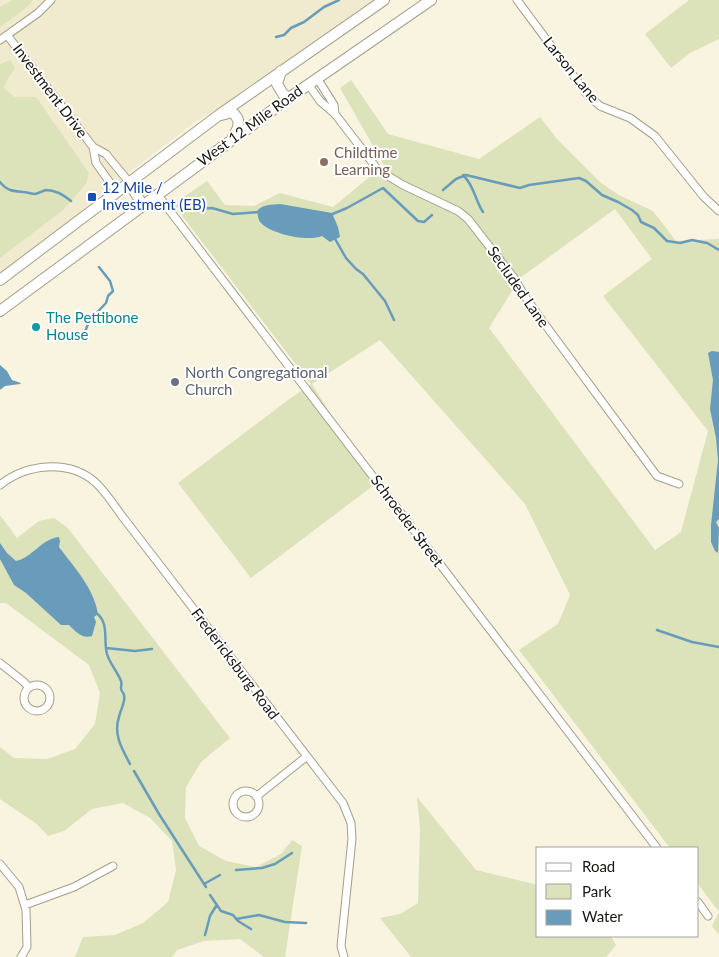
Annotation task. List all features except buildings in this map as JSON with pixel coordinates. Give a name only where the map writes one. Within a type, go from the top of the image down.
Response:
[{"type":"main road","name":"West 12 Mile Road","points":[[0,280],[71,228],[116,191],[220,115],[384,0]]},
{"type":"main road","name":"West 12 Mile Road","points":[[0,311],[288,98],[431,0]]},
{"type":"main road","points":[[281,71],[277,84],[288,98]]},
{"type":"main road","points":[[220,115],[232,112],[239,121],[238,130],[231,140]]},
{"type":"main road","points":[[129,182],[139,199],[137,209]]},
{"type":"street","points":[[0,40],[38,13],[51,0]]},
{"type":"street","name":"Larson Lane","points":[[517,0],[587,94],[600,106],[630,118],[655,136],[693,184],[713,207],[719,211]]},
{"type":"street","name":"Investment Drive","points":[[7,35],[93,147],[106,154],[129,182]]},
{"type":"street","name":"Secluded Lane","points":[[317,78],[334,105],[336,114]]},
{"type":"street","name":"Secluded Lane","points":[[308,84],[320,101],[336,114],[378,170],[402,185],[458,211],[475,226],[657,476],[678,484]]},
{"type":"street","name":"Investment Drive","points":[[93,147],[96,163],[116,191]]},
{"type":"street","name":"Schroeder Street","points":[[157,194],[656,847]]},
{"type":"street","name":"Fredericksburg Road","points":[[0,485],[23,471],[49,466],[74,470],[94,482],[343,803],[351,823],[352,839],[341,946],[344,957]]},
{"type":"street","points":[[0,662],[29,688]]},
{"type":"street","points":[[257,796],[306,757]]},
{"type":"street","points":[[0,864],[20,887],[26,910],[26,947],[21,957]]},
{"type":"street","points":[[24,905],[74,887],[113,866]]},
{"type":"street","points":[[699,903],[708,916]]},
{"type":"shaded area","points":[[0,0],[376,0],[242,94],[195,122],[0,275]]},
{"type":"green space","points":[[12,0],[32,0],[17,15],[0,27],[0,7]]},
{"type":"green space","points":[[689,0],[719,0],[719,39],[690,53],[671,68],[645,34]]},
{"type":"green space","points":[[10,60],[15,68],[4,88],[14,97],[36,97],[89,173],[86,184],[62,211],[0,258],[0,64]]},
{"type":"green space","points":[[351,80],[388,134],[479,159],[540,117],[557,139],[601,183],[619,195],[653,211],[676,241],[719,239],[719,912],[699,885],[699,847],[669,847],[519,650],[558,624],[570,595],[525,504],[380,340],[312,384],[374,485],[251,578],[178,483],[311,384],[173,204],[207,181],[225,205],[254,206],[280,193],[333,207],[384,165],[340,88]],"holes":[[[615,209],[652,259],[603,296],[708,431],[681,532],[655,550],[489,328],[520,278]]]},
{"type":"green space","points":[[0,515],[17,538],[39,521],[54,518],[67,527],[230,738],[201,762],[186,787],[185,818],[199,846],[226,861],[256,867],[281,854],[292,840],[302,846],[285,957],[264,957],[240,939],[204,941],[177,950],[172,957],[75,957],[83,937],[115,935],[143,923],[168,902],[176,870],[172,841],[150,818],[123,803],[92,809],[64,831],[48,836],[37,824],[0,799],[0,747],[14,758],[47,759],[75,749],[95,724],[100,693],[89,665],[6,603],[0,603]]},
{"type":"green space","points":[[417,797],[476,870],[536,885],[536,937],[612,937],[616,945],[606,957],[411,957],[380,918],[400,914],[418,903],[420,829]]},
{"type":"green space","points":[[719,912],[719,935],[712,926]]},
{"type":"water","points":[[280,204],[332,213],[340,237],[330,242],[322,236],[308,238],[290,236],[273,231],[260,222],[257,211],[265,206]]},
{"type":"water","points":[[712,351],[719,352],[719,519],[716,522],[719,528],[718,553],[711,542],[718,460],[710,409],[713,380],[708,353]]},
{"type":"water","points":[[0,365],[7,371],[12,380],[21,383],[5,386],[0,390]]},
{"type":"water","points":[[59,537],[59,547],[83,578],[96,604],[98,614],[94,617],[96,622],[92,636],[82,636],[69,625],[61,625],[26,593],[14,585],[0,559],[0,543],[16,561],[27,556],[47,541]]},
{"type":"waterway","points":[[276,37],[284,35],[291,28],[304,22],[324,7],[339,0]]},
{"type":"waterway","points":[[463,175],[470,183],[483,212]]},
{"type":"waterway","points":[[443,190],[456,179],[466,175],[520,188],[579,178],[586,181],[602,195],[632,210],[638,215],[641,222],[654,228],[667,241],[680,243],[692,240],[707,243],[719,250]]},
{"type":"waterway","points":[[0,182],[13,191],[35,194],[49,190],[71,201]]},
{"type":"waterway","points":[[330,215],[383,188],[418,221],[424,222],[432,215]]},
{"type":"waterway","points":[[181,204],[189,209],[212,208],[233,214],[259,212]]},
{"type":"waterway","points":[[334,237],[346,258],[363,274],[385,301],[394,320]]},
{"type":"waterway","points":[[81,336],[85,332],[89,321],[106,303],[108,296],[113,291],[110,281],[99,267]]},
{"type":"waterway","points":[[95,612],[103,621],[107,654],[118,674],[124,695],[117,729],[119,741],[130,764]]},
{"type":"waterway","points":[[657,630],[692,642],[719,647]]},
{"type":"waterway","points":[[106,648],[135,651],[152,649]]},
{"type":"waterway","points":[[134,771],[206,887]]},
{"type":"waterway","points":[[236,870],[262,868],[275,864],[292,853]]},
{"type":"waterway","points":[[204,884],[220,875]]},
{"type":"waterway","points":[[210,895],[221,911],[233,915],[238,921],[251,929]]},
{"type":"waterway","points":[[205,935],[210,916],[216,906]]},
{"type":"waterway","points":[[236,919],[259,915],[285,922],[306,923]]},
{"type":"place","name":"Childtime Learning","points":[[324,162]]},
{"type":"place","name":"12 Mile / Investment (EB)","points":[[92,197]]},
{"type":"place","name":"The Pettibone House","points":[[36,327]]},
{"type":"place","name":"North Congregational Church","points":[[175,382]]}]
